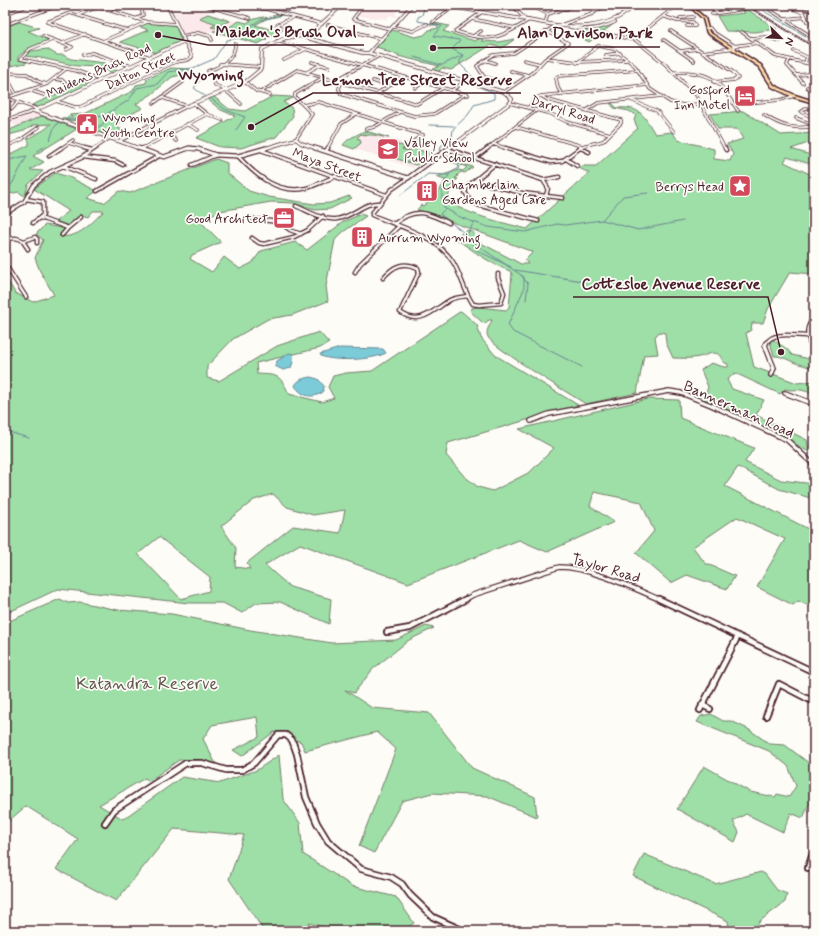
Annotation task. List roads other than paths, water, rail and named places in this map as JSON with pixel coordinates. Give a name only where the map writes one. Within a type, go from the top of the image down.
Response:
[{"type":"main road","points":[[689,5],[704,19],[706,28],[711,34],[734,47],[760,66],[772,85],[794,96],[814,102]]},
{"type":"main road","points":[[785,5],[805,14],[808,22],[814,25]]},
{"type":"street","points":[[5,14],[29,5]]},
{"type":"street","points":[[5,25],[59,5]]},
{"type":"street","points":[[92,5],[147,22],[176,24]]},
{"type":"street","points":[[108,10],[120,5]]},
{"type":"street","points":[[136,19],[143,15],[140,5]]},
{"type":"street","points":[[167,5],[184,40],[182,42]]},
{"type":"street","points":[[203,5],[250,18]]},
{"type":"street","points":[[248,5],[322,24]]},
{"type":"street","points":[[265,9],[271,5],[287,10],[298,5]]},
{"type":"street","points":[[276,7],[280,5]]},
{"type":"street","points":[[307,38],[342,5]]},
{"type":"street","points":[[392,28],[414,5]]},
{"type":"street","points":[[449,5],[453,7],[586,29],[608,26],[615,22]]},
{"type":"street","points":[[512,5],[524,18],[523,19]]},
{"type":"street","points":[[556,5],[567,9]]},
{"type":"street","points":[[533,7],[548,14],[576,5]]},
{"type":"street","points":[[514,85],[484,77],[477,66],[497,54],[514,53],[557,25],[592,14],[606,5]]},
{"type":"street","points":[[570,27],[591,26],[612,20],[636,5]]},
{"type":"street","points":[[635,40],[636,37],[677,5]]},
{"type":"street","points":[[712,14],[744,9],[737,5]]},
{"type":"street","points":[[78,15],[98,7]]},
{"type":"street","points":[[434,22],[453,7]]},
{"type":"street","points":[[733,8],[737,11]]},
{"type":"street","points":[[713,9],[720,9],[726,12]]},
{"type":"street","points":[[369,53],[409,10]]},
{"type":"street","points":[[770,10],[814,37]]},
{"type":"street","points":[[798,10],[814,10]]},
{"type":"street","points":[[359,11],[352,19],[371,24],[413,31],[427,24]]},
{"type":"street","points":[[482,12],[455,31],[473,36],[498,37],[506,34],[529,20]]},
{"type":"street","points":[[126,30],[70,13],[47,22],[150,57]]},
{"type":"street","points":[[545,23],[548,14]]},
{"type":"street","points":[[663,16],[675,20],[688,22],[694,23],[695,26],[686,27],[688,22]]},
{"type":"street","points":[[284,28],[277,25],[293,17]]},
{"type":"street","points":[[398,22],[401,17]]},
{"type":"street","points":[[680,18],[693,17]]},
{"type":"street","points":[[785,20],[806,17]]},
{"type":"street","points":[[685,18],[688,22]]},
{"type":"street","points":[[472,19],[515,28]]},
{"type":"street","points":[[371,24],[375,20]]},
{"type":"street","points":[[103,41],[147,22]]},
{"type":"street","points":[[328,25],[382,39]]},
{"type":"street","points":[[473,36],[481,31]]},
{"type":"street","points":[[504,92],[528,75],[568,42],[546,31]]},
{"type":"street","points":[[671,31],[733,72],[738,78],[734,80],[714,82]]},
{"type":"street","points":[[742,32],[776,56],[814,65]]},
{"type":"street","points":[[63,43],[85,34]]},
{"type":"street","points":[[182,36],[200,34],[209,36],[212,40]]},
{"type":"street","points":[[303,34],[311,34]]},
{"type":"street","points":[[606,34],[635,40],[666,64],[696,95],[726,150]]},
{"type":"street","points":[[43,36],[72,47],[66,50]]},
{"type":"street","points":[[119,141],[193,103],[245,82],[260,70],[262,49],[285,38],[295,36],[363,53],[369,53],[377,57],[504,92],[512,97],[510,103],[386,195],[371,214],[428,239],[443,250],[454,263],[473,304],[479,305],[501,303],[504,293],[498,278],[498,274]]},
{"type":"street","points":[[750,38],[767,37],[779,41]]},
{"type":"street","points":[[52,40],[31,49],[21,58],[66,69],[101,80]]},
{"type":"street","points":[[664,40],[694,61]]},
{"type":"street","name":"Maidens Brush Road","points":[[5,121],[36,110],[182,42]]},
{"type":"street","name":"Dalton Street","points":[[56,101],[74,107],[80,107],[175,62],[191,58],[192,57],[186,44],[182,42]]},
{"type":"street","points":[[277,42],[468,95]]},
{"type":"street","points":[[702,52],[758,43]]},
{"type":"street","points":[[208,71],[233,54],[236,50],[235,44]]},
{"type":"street","points":[[577,63],[599,46],[613,48],[638,70],[651,90],[677,105],[701,104]]},
{"type":"street","points":[[284,60],[306,49]]},
{"type":"street","points":[[680,51],[698,49]]},
{"type":"street","points":[[794,50],[807,57],[805,63]]},
{"type":"street","points":[[83,55],[92,53],[132,66]]},
{"type":"street","points":[[606,55],[620,53]]},
{"type":"street","points":[[336,80],[377,57]]},
{"type":"street","points":[[547,58],[563,62],[577,63],[628,60]]},
{"type":"street","points":[[485,60],[495,63]]},
{"type":"street","points":[[524,60],[540,64]]},
{"type":"street","points":[[789,60],[786,64],[803,83]]},
{"type":"street","points":[[312,62],[329,67]]},
{"type":"street","points":[[220,64],[261,67]]},
{"type":"street","points":[[307,72],[321,65]]},
{"type":"street","points":[[5,98],[47,84],[66,69]]},
{"type":"street","points":[[261,92],[295,70],[336,80],[418,104],[443,88]]},
{"type":"street","points":[[561,94],[556,78],[558,76],[638,70]]},
{"type":"street","points":[[512,71],[528,75]]},
{"type":"street","points":[[674,72],[704,74],[728,96],[738,111]]},
{"type":"street","points":[[5,73],[27,74],[39,82],[47,84]]},
{"type":"street","points":[[796,75],[811,74]]},
{"type":"street","points":[[5,98],[18,102],[59,120],[159,156],[165,157],[189,148],[198,149],[216,155],[238,156],[296,139],[312,116],[312,113],[295,97],[295,94],[325,77]]},
{"type":"street","points":[[379,92],[404,77]]},
{"type":"street","points":[[55,79],[62,80],[66,84]]},
{"type":"street","points":[[452,90],[466,81]]},
{"type":"street","points":[[154,103],[163,98],[183,82]]},
{"type":"street","points":[[214,82],[215,85],[225,90],[241,104]]},
{"type":"street","points":[[245,82],[255,91],[270,96]]},
{"type":"street","points":[[341,82],[339,89],[341,94],[414,116],[434,114],[464,95]]},
{"type":"street","points":[[373,82],[389,86]]},
{"type":"street","points":[[415,88],[424,82]]},
{"type":"street","points":[[10,83],[13,92],[16,94]]},
{"type":"street","points":[[528,108],[536,98],[541,96],[647,85]]},
{"type":"street","points":[[807,87],[814,92]]},
{"type":"street","points":[[29,90],[44,95]]},
{"type":"street","points":[[493,144],[553,162],[560,162],[582,147],[601,142],[621,124],[621,120],[548,100],[541,96]]},
{"type":"street","points":[[587,110],[598,103],[661,96]]},
{"type":"street","points":[[734,104],[780,100],[794,96]]},
{"type":"street","points":[[163,98],[187,106]]},
{"type":"street","points":[[5,102],[11,100]]},
{"type":"street","points":[[631,100],[657,111],[674,132]]},
{"type":"street","points":[[12,109],[18,102]]},
{"type":"street","points":[[303,104],[319,102],[423,135],[409,144]]},
{"type":"street","points":[[193,103],[208,114],[222,120]]},
{"type":"street","name":"Darryl Road","points":[[510,103],[538,110],[554,115],[567,122],[610,134]]},
{"type":"street","points":[[806,108],[801,112],[814,118],[806,121]]},
{"type":"street","points":[[475,158],[538,110]]},
{"type":"street","points":[[366,129],[374,128],[400,112]]},
{"type":"street","points":[[140,149],[208,114]]},
{"type":"street","points":[[326,151],[341,124],[356,114]]},
{"type":"street","points":[[764,115],[787,128],[793,129],[814,126]]},
{"type":"street","points":[[138,118],[153,123]]},
{"type":"street","points":[[796,118],[806,121],[814,126]]},
{"type":"street","points":[[187,124],[198,130]]},
{"type":"street","points":[[5,147],[23,139],[39,127]]},
{"type":"street","points":[[516,127],[582,147],[589,152]]},
{"type":"street","points":[[170,134],[176,141]]},
{"type":"street","points":[[5,213],[26,199],[37,182],[49,172],[84,156],[110,138]]},
{"type":"street","points":[[296,139],[302,143],[408,178]]},
{"type":"street","points":[[49,156],[72,140]]},
{"type":"street","points":[[69,143],[92,150]]},
{"type":"street","points":[[447,149],[543,180],[559,177]]},
{"type":"street","name":"Maya Street","points":[[261,150],[386,195]]},
{"type":"street","points":[[192,165],[216,155]]},
{"type":"street","points":[[84,156],[115,161],[123,165]]},
{"type":"street","points":[[97,191],[159,156]]},
{"type":"street","points":[[238,156],[260,178],[287,189],[306,188],[336,176]]},
{"type":"street","points":[[566,159],[577,166]]},
{"type":"street","points":[[495,164],[467,187],[465,192],[468,198],[474,203],[538,221]]},
{"type":"street","points":[[63,166],[96,179]]},
{"type":"street","points":[[543,180],[548,186],[549,190],[546,196]]},
{"type":"street","points":[[474,181],[522,193],[563,198]]},
{"type":"street","points":[[26,199],[43,202],[43,215],[33,223]]},
{"type":"street","points":[[296,206],[324,216],[339,219],[370,203],[380,203]]},
{"type":"street","points":[[394,224],[408,214],[415,212],[449,223]]},
{"type":"street","points":[[252,238],[259,243],[267,244],[274,240],[301,234],[324,216]]},
{"type":"street","points":[[62,235],[81,217]]},
{"type":"street","points":[[40,218],[68,228]]},
{"type":"street","points":[[252,219],[278,222],[290,230],[301,234]]},
{"type":"street","points":[[355,272],[360,264],[398,226]]},
{"type":"street","points":[[5,239],[16,237],[24,240],[35,237],[37,239],[37,243]]},
{"type":"street","points":[[24,240],[28,249]]},
{"type":"street","points":[[383,278],[400,264],[407,263],[418,268],[419,272],[400,312],[415,318],[422,318],[454,298],[468,296]]},
{"type":"street","points":[[5,264],[26,297]]},
{"type":"street","points":[[814,317],[807,327],[806,336],[814,348]]},
{"type":"street","points":[[771,375],[774,368],[766,345],[768,339],[774,336],[806,336]]},
{"type":"street","name":"Bannerman Road","points":[[531,422],[549,414],[660,392],[675,392],[711,405],[787,440],[814,465]]},
{"type":"street","points":[[785,393],[814,404]]},
{"type":"street","name":"Taylor Road","points":[[387,632],[410,628],[474,595],[559,567],[570,568],[631,586],[814,672]]},
{"type":"street","points":[[710,709],[701,708],[738,636]]},
{"type":"street","points":[[766,716],[779,684],[814,702]]},
{"type":"street","points":[[105,823],[114,810],[186,763],[192,761],[228,770],[236,770],[249,766],[278,735],[286,735],[292,740],[297,754],[306,797],[317,823],[328,840],[361,869],[391,876],[402,884],[410,895],[433,917],[464,931]]},
{"type":"street","points":[[808,868],[814,850]]},
{"type":"water","points":[[340,348],[383,349],[386,353],[363,359],[344,360],[327,358],[321,356],[320,354]]},
{"type":"water","points":[[289,353],[293,354],[291,368],[283,370],[275,366],[277,361]]},
{"type":"water","points":[[310,377],[318,379],[324,386],[323,392],[315,396],[308,396],[304,395],[298,390],[295,386],[296,384],[303,379]]},
{"type":"waterway","points":[[286,13],[307,5]]},
{"type":"waterway","points":[[425,5],[422,15],[418,17],[418,21],[442,26],[434,36],[459,40],[460,41],[452,49],[463,55]]},
{"type":"waterway","points":[[758,5],[767,13],[814,41]]},
{"type":"waterway","points":[[62,120],[104,116],[129,100],[137,88],[157,84],[168,72],[193,68],[214,59],[227,40],[242,37],[248,33],[252,25],[260,20],[282,15]]},
{"type":"waterway","points":[[442,65],[463,55]]},
{"type":"waterway","points":[[463,55],[464,56],[460,60],[460,64],[475,79],[473,81],[486,85]]},
{"type":"waterway","points":[[414,57],[441,65]]},
{"type":"waterway","points":[[190,69],[192,73],[201,79],[194,88],[205,96]]},
{"type":"waterway","points":[[440,151],[441,146],[452,138],[453,129],[468,115],[474,105],[494,99],[494,93],[482,88]]},
{"type":"waterway","points":[[210,98],[226,110],[245,117],[236,130]]},
{"type":"waterway","points":[[94,130],[104,123],[104,117]]},
{"type":"waterway","points":[[50,140],[54,128],[59,121]]},
{"type":"waterway","points":[[429,125],[454,126]]},
{"type":"waterway","points":[[37,151],[46,146]]},
{"type":"waterway","points":[[446,155],[457,163],[459,168],[450,174],[445,184],[442,192],[442,201],[445,209],[440,214],[463,232],[468,239],[505,264]]},
{"type":"waterway","points":[[5,161],[26,156]]},
{"type":"waterway","points":[[5,190],[12,184],[27,156]]},
{"type":"waterway","points":[[399,196],[428,174],[448,175]]},
{"type":"waterway","points":[[602,220],[623,196],[648,193]]},
{"type":"waterway","points":[[446,209],[462,218],[474,222]]},
{"type":"waterway","points":[[474,222],[488,227],[525,232],[557,224],[565,225],[602,220]]},
{"type":"waterway","points":[[602,220],[638,230],[683,221]]},
{"type":"waterway","points":[[470,240],[467,235],[474,222]]},
{"type":"waterway","points":[[472,243],[476,250],[505,264]]},
{"type":"waterway","points":[[505,264],[511,267]]},
{"type":"waterway","points":[[505,264],[524,277],[524,279]]},
{"type":"waterway","points":[[515,270],[582,281]]},
{"type":"waterway","points":[[521,275],[524,279]]},
{"type":"waterway","points":[[524,279],[528,284],[526,300]]},
{"type":"waterway","points":[[524,279],[524,289],[508,325],[513,332],[582,367]]},
{"type":"waterway","points":[[5,431],[29,438]]},
{"type":"railway","points":[[746,5],[814,47]]},
{"type":"place","name":"Maiden's Brush Oval","points":[[158,35]]},
{"type":"place","name":"Alan Davidson Park","points":[[433,48]]},
{"type":"place","name":"Gosford Inn Motel","points":[[745,96]]},
{"type":"place","name":"Wyoming Youth Centre","points":[[87,124]]},
{"type":"place","name":"Lemon Tree Street Reserve","points":[[251,127]]},
{"type":"place","name":"Valley View Public School","points":[[388,149]]},
{"type":"place","name":"Berrys Head","points":[[740,186]]},
{"type":"place","name":"Chamberlain Gardens Aged Care","points":[[427,191]]},
{"type":"place","name":"Good Architect","points":[[284,218]]},
{"type":"place","name":"Aurrum Wyoming","points":[[362,237]]},
{"type":"place","name":"Cottesloe Avenue Reserve","points":[[781,352]]},
{"type":"district","name":"Wyoming","points":[[211,74]]},
{"type":"park label","name":"Katandra Reserve","points":[[147,683]]}]
